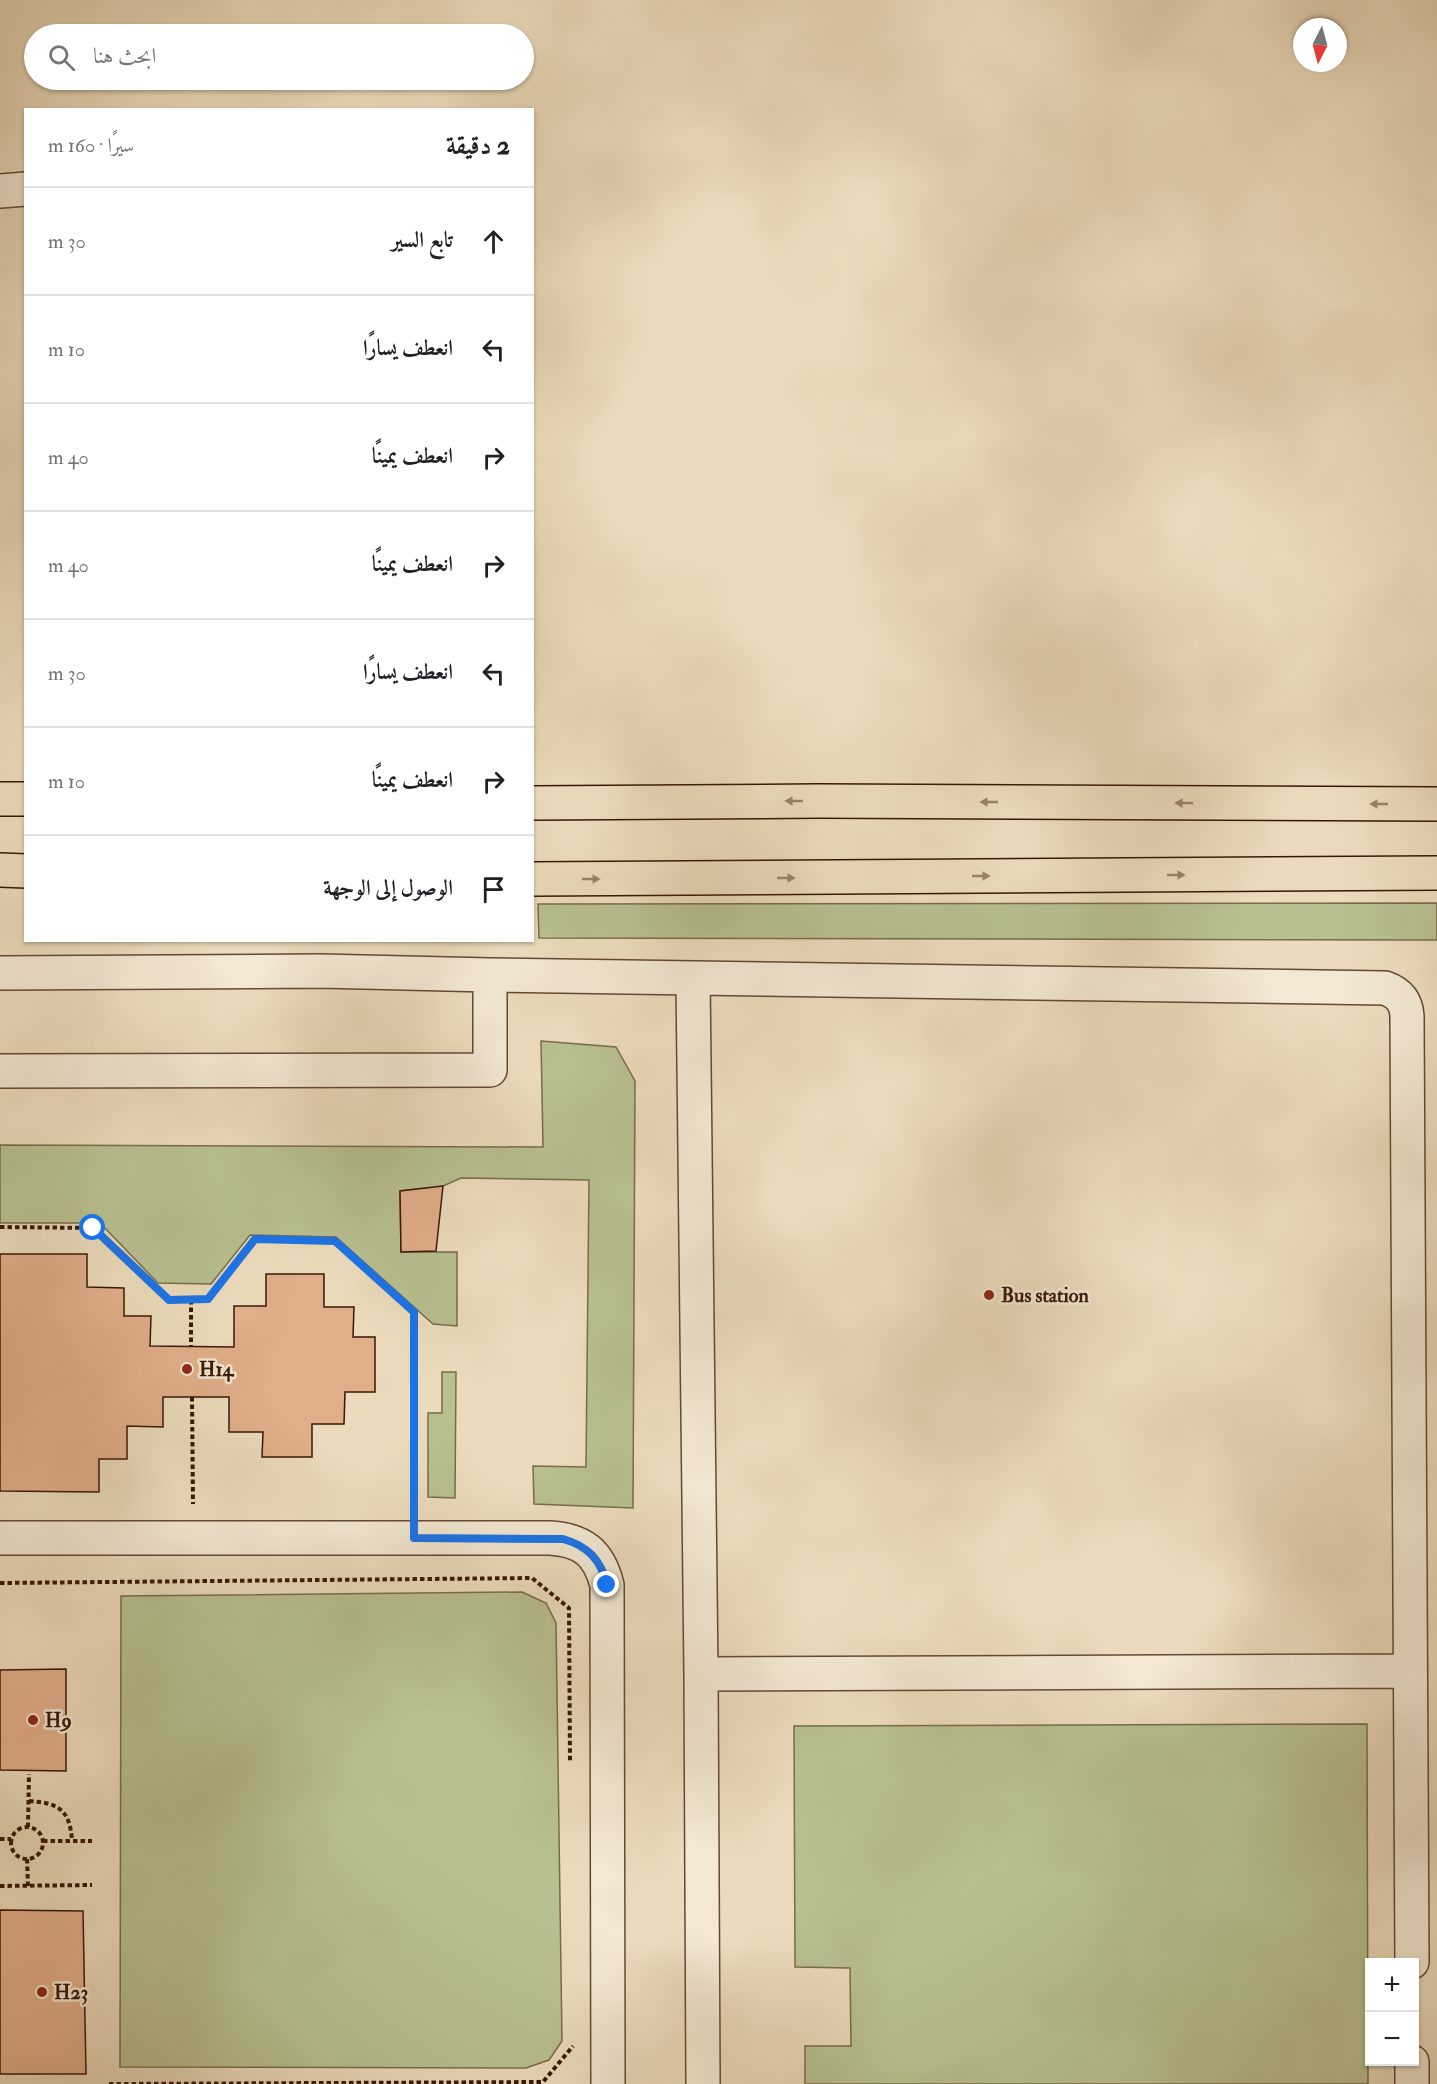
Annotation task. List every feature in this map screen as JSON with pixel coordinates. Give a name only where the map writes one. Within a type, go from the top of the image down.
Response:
[{"type":"main road","points":[[0,799],[24,799]]},
{"type":"main road","points":[[534,803],[819,801],[1437,804]]},
{"type":"main road","points":[[0,870],[24,871]]},
{"type":"main road","points":[[534,879],[1437,873]]},
{"type":"street","points":[[0,191],[24,189]]},
{"type":"street","points":[[0,973],[320,971],[1385,988],[1398,994],[1406,1008],[1407,1016],[1423,1498],[1410,1671],[1412,1958]]},
{"type":"street","points":[[0,1071],[490,1070],[490,975]]},
{"type":"street","points":[[693,978],[703,2084]]},
{"type":"street","points":[[0,1538],[563,1539],[577,1543],[588,1550],[604,1572],[608,1597],[608,2084]]},
{"type":"street","points":[[701,1674],[1410,1671]]},
{"type":"street","points":[[1412,2066],[1412,2084]]},
{"type":"path","points":[[0,1227],[93,1228],[169,1300],[208,1299],[255,1239],[335,1241],[414,1312],[414,1538]]},
{"type":"path","points":[[191,1300],[191,1347]]},
{"type":"path","points":[[192,1397],[194,1538]]},
{"type":"path","points":[[0,1583],[532,1578],[569,1608],[570,1774]]},
{"type":"path","points":[[28,1774],[28,1827]]},
{"type":"path","points":[[29,1801],[50,1803],[63,1810],[71,1827],[72,1840]]},
{"type":"path","points":[[28,1827],[38,1831],[43,1841],[41,1851],[27,1859],[17,1856],[11,1839],[14,1832],[28,1827]]},
{"type":"path","points":[[0,1839],[11,1839]]},
{"type":"path","points":[[43,1841],[92,1841]]},
{"type":"path","points":[[27,1859],[28,1886]]},
{"type":"path","points":[[0,1886],[92,1885]]},
{"type":"path","points":[[109,2084],[543,2082],[573,2046],[573,2035]]},
{"type":"green space","points":[[1437,903],[1437,940],[539,938],[538,904]]},
{"type":"green space","points":[[541,1041],[616,1047],[635,1081],[633,1508],[534,1504],[533,1466],[586,1467],[589,1180],[461,1178],[443,1186],[400,1191],[401,1252],[457,1252],[457,1326],[433,1324],[336,1237],[250,1235],[211,1284],[158,1283],[100,1223],[0,1223],[0,1145],[543,1147]]},
{"type":"green space","points":[[442,1372],[456,1372],[455,1498],[428,1497],[428,1413],[442,1413]]},
{"type":"green space","points":[[522,1592],[546,1603],[556,1623],[562,2041],[549,2060],[526,2068],[120,2067],[121,1596]]},
{"type":"green space","points":[[1367,1724],[1368,1958],[1365,1958],[1365,2066],[1368,2066],[1368,2084],[805,2084],[805,2046],[851,2046],[850,1968],[795,1967],[794,1726]]},
{"type":"building","points":[[443,1186],[436,1251],[401,1252],[400,1191]]},
{"type":"building","name":"H14","points":[[0,1254],[87,1254],[87,1287],[124,1288],[124,1316],[151,1316],[150,1346],[234,1347],[234,1306],[266,1306],[266,1274],[324,1274],[324,1307],[354,1307],[353,1337],[375,1337],[375,1392],[345,1392],[344,1424],[312,1424],[312,1457],[262,1457],[263,1432],[229,1432],[229,1397],[163,1397],[163,1427],[127,1426],[127,1459],[99,1459],[99,1492],[0,1491]]},
{"type":"building","name":"H9","points":[[66,1669],[66,1771],[0,1770],[0,1670]]},
{"type":"building","name":"H23","points":[[0,1910],[83,1911],[86,2074],[0,2074]]},
{"type":"place","name":"Bus station","points":[[989,1295]]},
{"type":"place","name":"H14","points":[[187,1369]]},
{"type":"place","name":"H9","points":[[33,1720]]},
{"type":"place","name":"H23","points":[[42,1992]]},
{"type":"route","points":[[93,1228],[169,1300],[208,1299],[255,1239],[335,1241],[414,1312],[414,1538],[563,1539],[577,1543],[588,1550],[604,1572],[607,1585]]}]
